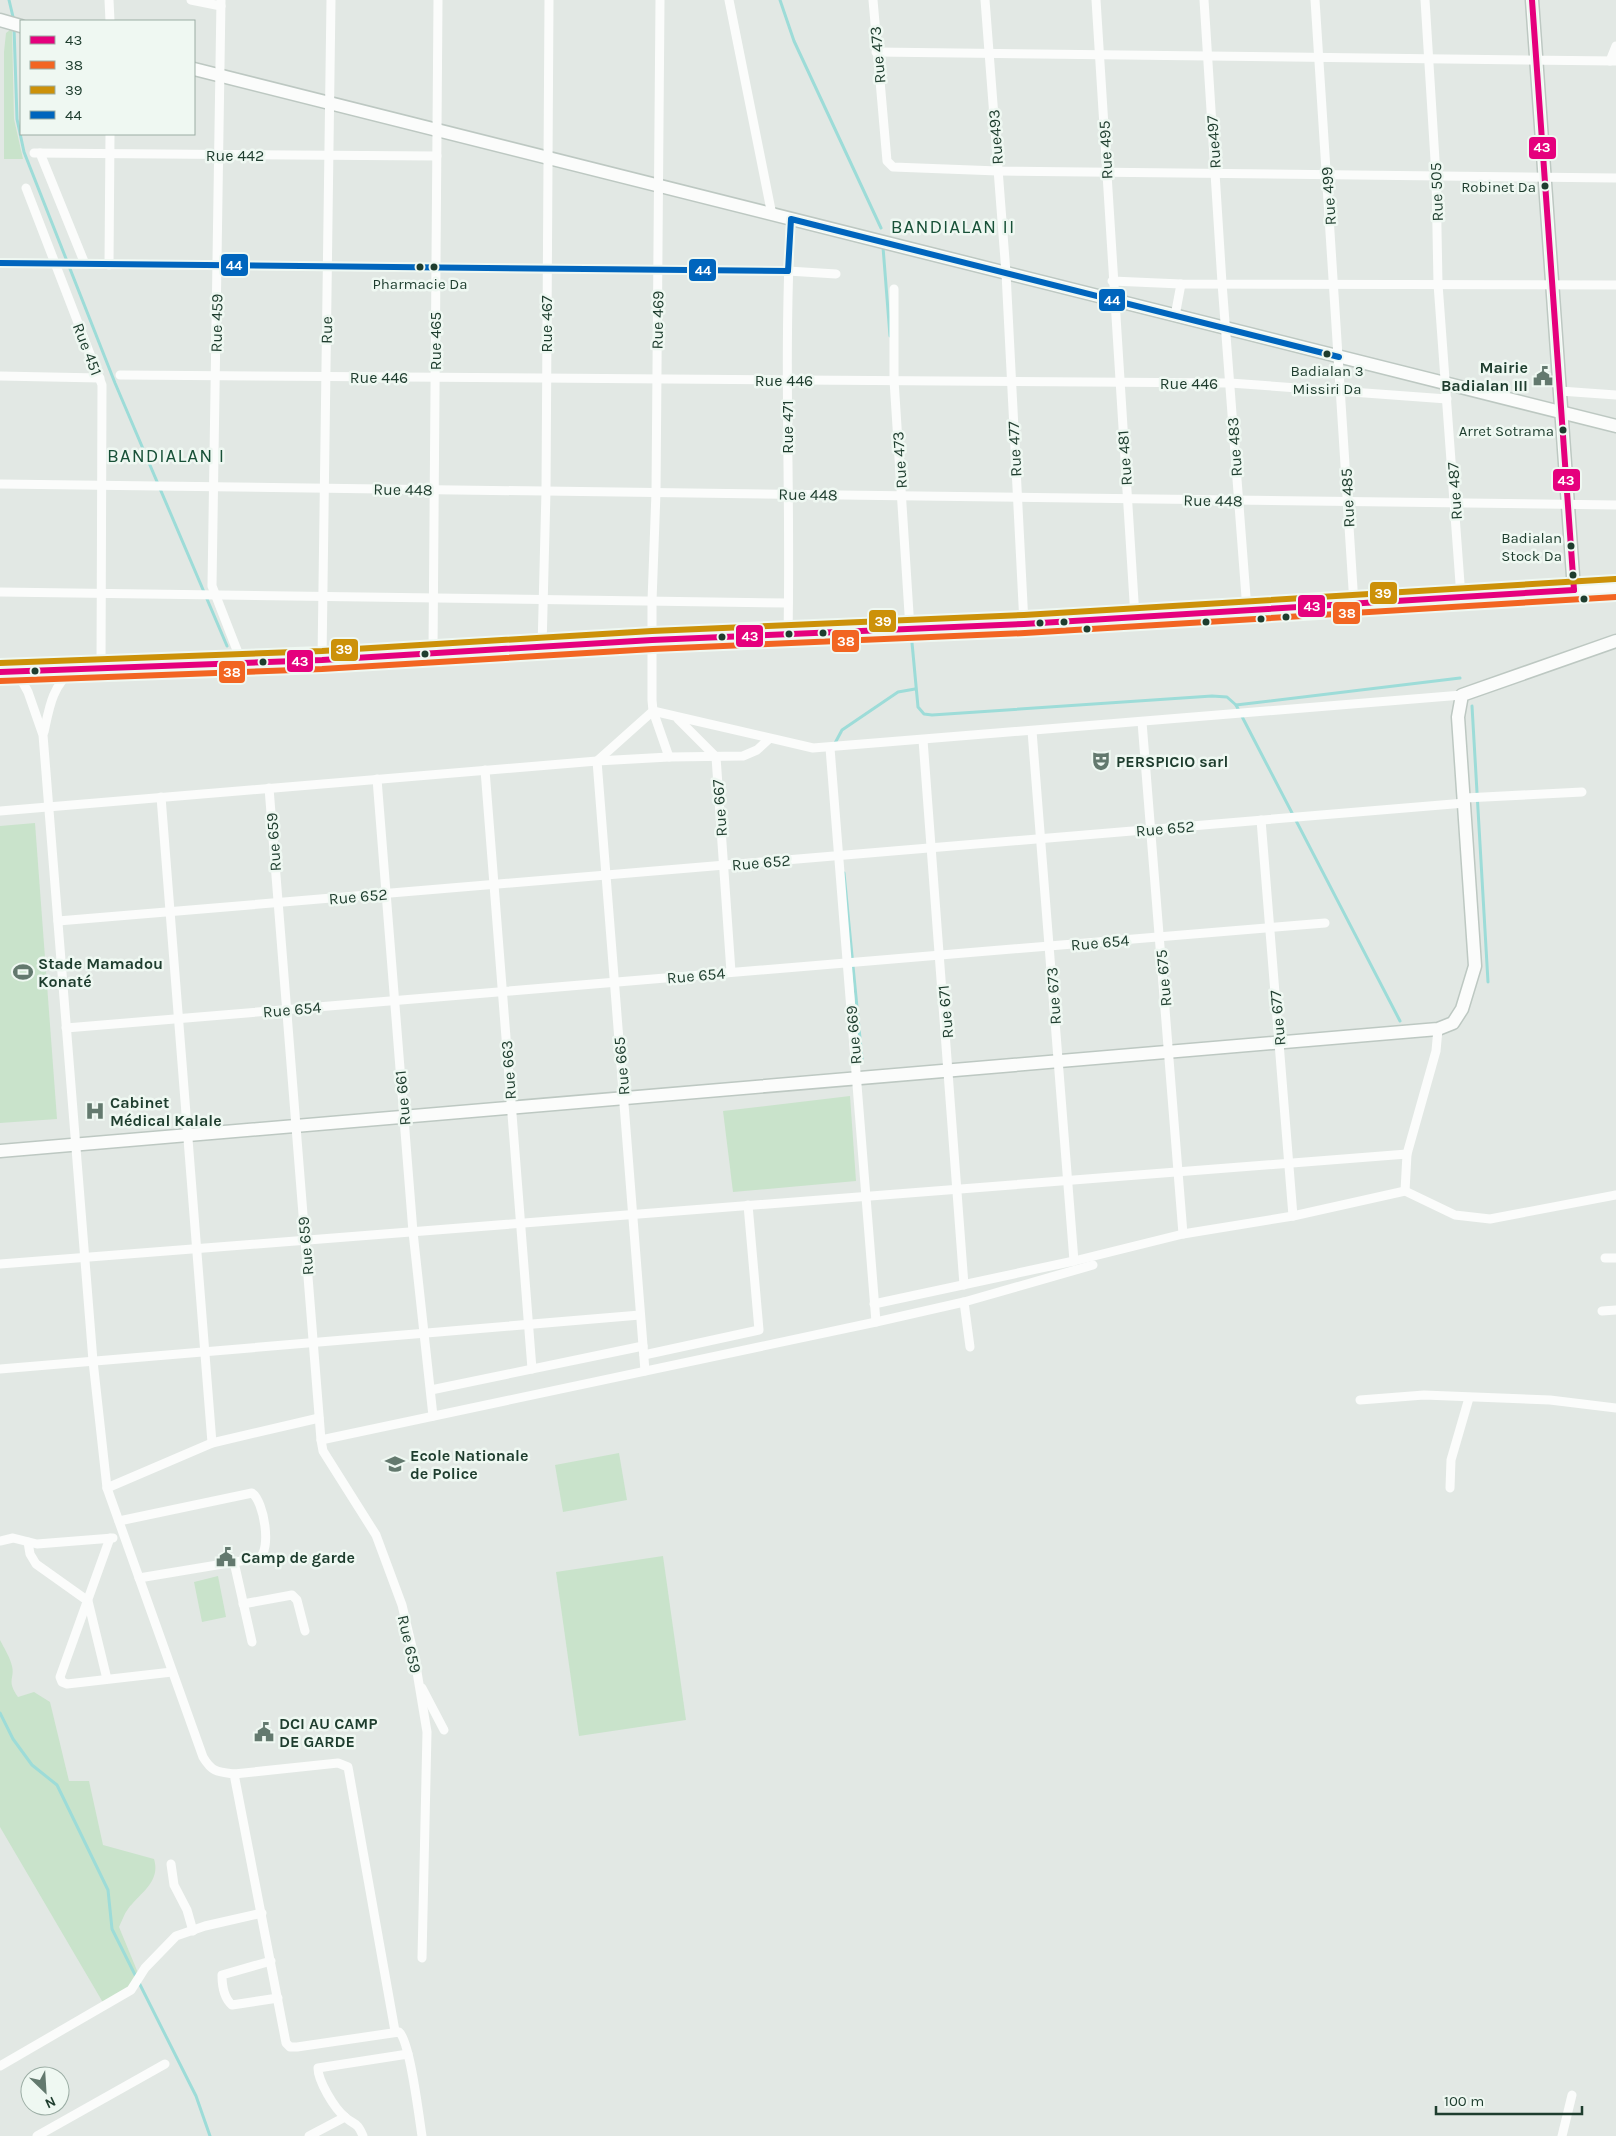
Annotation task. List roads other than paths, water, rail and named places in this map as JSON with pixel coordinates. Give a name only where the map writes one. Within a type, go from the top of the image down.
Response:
[{"type":"street","points":[[109,0],[110,20]]},
{"type":"street","points":[[191,0],[221,3]]},
{"type":"street","name":"Rue","points":[[322,660],[331,0]]},
{"type":"street","name":"Rue 465","points":[[433,652],[438,0]]},
{"type":"street","name":"Rue 467","points":[[542,648],[546,491],[549,0]]},
{"type":"street","name":"Rue 469","points":[[660,0],[656,492],[652,640],[653,712],[669,757]]},
{"type":"street","points":[[729,0],[772,215]]},
{"type":"street","name":"Rue 473","points":[[873,0],[876,52],[887,161],[893,167],[998,171]]},
{"type":"street","name":"Rue493","points":[[985,0],[1006,273]]},
{"type":"street","name":"Rue 495","points":[[1096,0],[1114,300]]},
{"type":"street","name":"Rue497","points":[[1204,0],[1222,284]]},
{"type":"street","name":"Rue 499","points":[[1315,0],[1342,392]]},
{"type":"street","name":"Rue 505","points":[[1425,0],[1436,176],[1438,284],[1446,384]]},
{"type":"street","points":[[1532,0],[1574,590]]},
{"type":"street","name":"Rue 459","points":[[214,592],[215,376],[221,3]]},
{"type":"street","points":[[876,52],[1613,61],[1616,46]]},
{"type":"street","points":[[195,69],[1616,426]]},
{"type":"street","points":[[109,265],[110,135]]},
{"type":"street","name":"Rue 442","points":[[85,264],[37,153],[437,156]]},
{"type":"street","points":[[998,171],[1616,178]]},
{"type":"street","name":"Rue 451","points":[[26,188],[102,385],[101,669]]},
{"type":"street","name":"Rue 471","points":[[788,634],[787,380],[788,271],[791,219]]},
{"type":"street","points":[[0,263],[788,271],[836,274]]},
{"type":"street","name":"Rue 477","points":[[1006,273],[1024,624]]},
{"type":"street","points":[[1112,281],[1181,284],[1616,285]]},
{"type":"street","points":[[1175,316],[1181,284]]},
{"type":"street","name":"Rue 483","points":[[1222,284],[1247,610]]},
{"type":"street","name":"Rue 473","points":[[894,289],[894,380],[910,630]]},
{"type":"street","name":"Rue 481","points":[[1114,300],[1135,617]]},
{"type":"street","name":"Rue 446","points":[[120,375],[1230,383],[1447,399]]},
{"type":"street","points":[[0,376],[100,378]]},
{"type":"street","name":"Rue 487","points":[[1446,384],[1461,597]]},
{"type":"street","points":[[1560,391],[1616,396]]},
{"type":"street","name":"Rue 485","points":[[1342,392],[1354,604]]},
{"type":"street","name":"Rue 448","points":[[0,484],[1616,505]]},
{"type":"street","points":[[0,672],[72,671],[322,660],[652,640],[910,630],[1616,588]]},
{"type":"street","points":[[0,592],[184,595],[214,592],[323,597],[788,603]]},
{"type":"street","points":[[214,592],[242,663]]},
{"type":"street","points":[[597,761],[653,712],[813,748],[830,748],[1462,695],[1616,641]]},
{"type":"street","points":[[43,735],[55,689],[64,677],[72,671]]},
{"type":"street","points":[[17,672],[26,688],[43,735],[84,1257],[107,1488],[203,1757],[209,1767],[217,1772],[234,1774],[338,1763],[348,1767],[395,2031]]},
{"type":"street","points":[[0,1150],[1438,1029],[1453,1023],[1462,1009],[1475,966],[1458,716],[1462,695]]},
{"type":"street","name":"Rue 667","points":[[678,718],[716,757],[732,972]]},
{"type":"street","name":"Rue 675","points":[[1142,722],[1183,1234]]},
{"type":"street","name":"Rue 673","points":[[1032,731],[1074,1261]]},
{"type":"street","points":[[0,811],[597,761],[669,757],[743,756],[757,750],[769,739]]},
{"type":"street","name":"Rue 671","points":[[923,740],[964,1284]]},
{"type":"street","name":"Rue 669","points":[[830,748],[876,1322]]},
{"type":"street","name":"Rue 665","points":[[597,761],[645,1371]]},
{"type":"street","name":"Rue 663","points":[[485,770],[532,1369]]},
{"type":"street","name":"Rue 661","points":[[377,779],[413,1232],[433,1416]]},
{"type":"street","name":"Rue 659","points":[[269,788],[321,1440],[323,1451],[376,1535],[402,1605],[419,1682],[427,1732],[422,1958]]},
{"type":"street","name":"Rue 652","points":[[58,921],[1151,830],[1582,792]]},
{"type":"street","points":[[161,797],[212,1443]]},
{"type":"street","name":"Rue 677","points":[[1261,820],[1292,1216]]},
{"type":"street","name":"Rue 654","points":[[66,1028],[1326,923]]},
{"type":"street","points":[[1406,1191],[1407,1154],[1436,1051],[1438,1029]]},
{"type":"street","points":[[0,1264],[1407,1154]]},
{"type":"street","points":[[874,1304],[1074,1261],[1183,1234],[1292,1216],[1406,1191],[1455,1215],[1490,1219],[1616,1195]]},
{"type":"street","points":[[431,1390],[532,1369],[759,1330],[748,1205]]},
{"type":"street","points":[[1604,1258],[1616,1258]]},
{"type":"street","points":[[321,1440],[876,1322],[964,1302],[1093,1265]]},
{"type":"street","points":[[964,1302],[970,1347]]},
{"type":"street","points":[[1602,1311],[1616,1310]]},
{"type":"street","points":[[0,1369],[640,1315]]},
{"type":"street","points":[[1360,1400],[1424,1395],[1550,1400],[1616,1408]]},
{"type":"street","points":[[1450,1488],[1451,1460],[1468,1398]]},
{"type":"street","points":[[107,1488],[212,1443],[319,1418]]},
{"type":"street","points":[[119,1521],[252,1493],[257,1496],[260,1502],[267,1547],[259,1558],[139,1578]]},
{"type":"street","points":[[0,1541],[13,1538],[37,1544],[124,1536]]},
{"type":"street","points":[[110,1538],[60,1677],[62,1682],[67,1684],[172,1672]]},
{"type":"street","points":[[28,1542],[30,1554],[36,1564],[88,1601],[107,1679]]},
{"type":"street","points":[[234,1562],[252,1642]]},
{"type":"street","points":[[243,1604],[292,1595],[297,1600],[305,1631]]},
{"type":"street","name":"Rue 659","points":[[419,1682],[444,1730]]},
{"type":"street","points":[[234,1774],[272,1961],[286,2043],[290,2047],[395,2031],[399,2032],[404,2036],[408,2054],[422,2136]]},
{"type":"street","points":[[171,1864],[174,1885],[187,1910],[193,1931]]},
{"type":"street","points":[[0,2066],[131,1990],[145,1968],[176,1936],[262,1913]]},
{"type":"street","points":[[272,1961],[229,1971],[222,1974],[222,1980],[226,1998],[232,2005],[278,1998]]},
{"type":"street","points":[[363,2136],[358,2125],[345,2117],[335,2106],[326,2090],[318,2068],[408,2054]]},
{"type":"street","points":[[37,2136],[165,2064]]},
{"type":"street","points":[[1562,2136],[1572,2095]]},
{"type":"street","points":[[309,2136],[325,2132],[345,2117]]},
{"type":"waterway","points":[[9,0],[14,21]]},
{"type":"waterway","points":[[780,0],[794,41],[881,228]]},
{"type":"waterway","points":[[14,27],[17,119],[20,133]]},
{"type":"waterway","points":[[20,135],[24,152],[115,383],[227,646]]},
{"type":"waterway","points":[[883,247],[890,336]]},
{"type":"waterway","points":[[911,632],[918,707],[924,714],[1212,696],[1227,697],[1236,705],[1400,1021]]},
{"type":"waterway","points":[[1236,705],[1460,678]]},
{"type":"waterway","points":[[834,745],[842,730],[898,692],[915,689]]},
{"type":"waterway","points":[[1472,706],[1488,982]]},
{"type":"waterway","points":[[844,873],[862,1059]]},
{"type":"waterway","points":[[0,1713],[13,1739],[32,1765],[57,1785],[108,1890],[112,1929],[196,2096],[210,2136]]},
{"type":"place","name":"Robinet Da","points":[[1545,186]]},
{"type":"place","name":"Pharmacie Da","points":[[420,267]]},
{"type":"place","name":"Badialan 3 Missiri Da","points":[[1327,354]]},
{"type":"place","name":"Mairie Badialan III","points":[[1543,376]]},
{"type":"place","name":"Arret Sotrama","points":[[1563,430]]},
{"type":"place","name":"Badialan Stock Da","points":[[1571,546]]},
{"type":"place","name":"PERSPICIO sarl","points":[[1101,761]]},
{"type":"place","name":"Stade Mamadou Konaté","points":[[23,972]]},
{"type":"place","name":"Cabinet Médical Kalale","points":[[95,1111]]},
{"type":"place","name":"Ecole Nationale de Police","points":[[395,1464]]},
{"type":"place","name":"Camp de garde","points":[[226,1557]]},
{"type":"place","name":"DCI AU CAMP DE GARDE","points":[[264,1732]]},
{"type":"district","name":"BANDIALAN II","points":[[953,226]]},
{"type":"district","name":"BANDIALAN I","points":[[166,455]]}]
